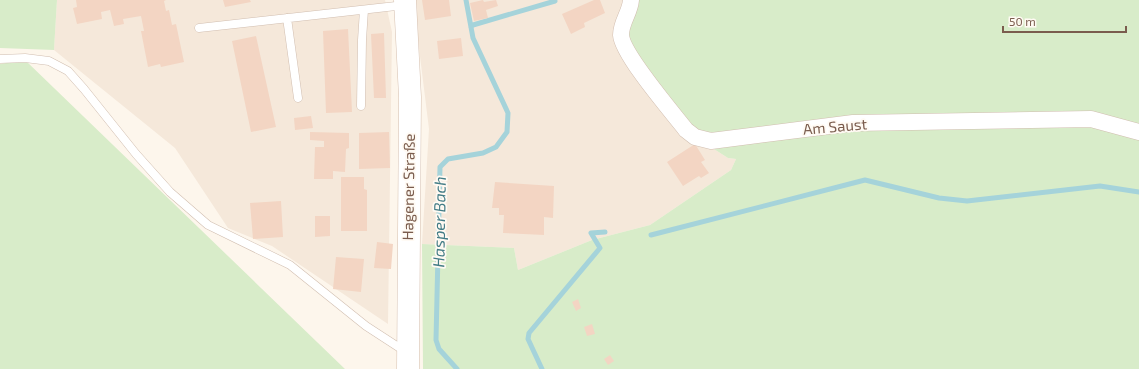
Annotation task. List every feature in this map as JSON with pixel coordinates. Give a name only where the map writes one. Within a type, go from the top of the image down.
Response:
[{"type":"main road","name":"Hagener Straße","points":[[405,3],[410,97],[407,361]]},
{"type":"street","name":"Am Saust","points":[[631,0],[628,11],[621,25],[621,37],[628,54],[686,130],[695,137],[711,141],[853,123],[1091,119],[1139,132]]},
{"type":"lane","name":"Hagener Straße","points":[[199,28],[364,10],[405,3]]},
{"type":"lane","points":[[361,106],[364,10]]},
{"type":"lane","points":[[287,18],[298,98]]},
{"type":"lane","points":[[0,59],[25,58],[49,61],[68,71],[136,154],[170,192],[208,225],[290,265],[407,361]]},
{"type":"shaded area","points":[[57,0],[385,0],[392,32],[388,324],[272,246],[228,228],[175,148],[54,50]]},
{"type":"shaded area","points":[[413,0],[631,0],[695,137],[728,158],[736,159],[731,170],[650,225],[592,240],[518,270],[514,248],[422,244],[429,129]]},
{"type":"green space","points":[[0,0],[57,0],[54,50],[0,48]]},
{"type":"green space","points":[[631,0],[1139,0],[1139,130],[1091,121],[1139,134],[1139,369],[423,369],[422,244],[514,248],[518,270],[592,240],[650,225],[731,170],[736,159],[728,158],[695,137],[621,37]]},
{"type":"green space","points":[[25,60],[345,369],[0,369],[0,64]]},
{"type":"building","points":[[76,0],[166,0],[164,1],[166,11],[169,10],[172,25],[176,24],[184,62],[161,67],[160,64],[148,67],[141,31],[144,31],[141,16],[123,19],[124,24],[114,26],[110,10],[101,12],[102,19],[77,24],[73,8],[77,7]]},
{"type":"building","points":[[223,0],[250,0],[251,2],[225,7]]},
{"type":"building","points":[[422,0],[449,0],[451,16],[425,20]]},
{"type":"building","points":[[483,0],[484,2],[496,0],[498,6],[486,10],[488,18],[474,21],[470,3]]},
{"type":"building","points":[[594,0],[600,0],[605,13],[584,23],[585,27],[571,34],[562,14]]},
{"type":"building","points":[[348,29],[352,112],[326,113],[323,31]]},
{"type":"building","points":[[384,33],[386,98],[374,98],[371,34]]},
{"type":"building","points":[[256,36],[276,127],[251,132],[232,41]]},
{"type":"building","points":[[461,38],[463,56],[439,59],[437,41]]},
{"type":"building","points":[[311,116],[313,128],[295,130],[294,118]]},
{"type":"building","points":[[310,132],[349,133],[349,148],[346,149],[345,172],[333,171],[333,179],[314,179],[315,147],[324,147],[324,141],[310,140]]},
{"type":"building","points":[[389,132],[390,168],[359,169],[359,133]]},
{"type":"building","points":[[695,144],[705,160],[701,162],[709,173],[701,178],[699,176],[683,186],[667,162]]},
{"type":"building","points":[[341,177],[364,177],[364,189],[367,190],[367,231],[341,231]]},
{"type":"building","points":[[495,182],[554,186],[553,218],[544,217],[544,235],[503,233],[504,215],[499,215],[499,208],[492,208]]},
{"type":"building","points":[[281,201],[283,237],[253,239],[250,203]]},
{"type":"building","points":[[315,216],[330,216],[330,236],[315,237]]},
{"type":"building","points":[[377,242],[393,244],[391,269],[374,268]]},
{"type":"building","points":[[336,257],[364,259],[361,292],[333,289]]},
{"type":"building","points":[[578,299],[581,308],[576,311],[572,302]]},
{"type":"building","points":[[592,324],[595,334],[587,336],[584,327]]},
{"type":"building","points":[[610,355],[614,361],[608,365],[604,359]]},
{"type":"waterway","name":"Hasper Bach","points":[[457,369],[439,349],[436,340],[440,167],[448,159],[483,153],[496,147],[507,132],[508,113],[473,38],[466,0]]},
{"type":"waterway","points":[[471,27],[473,25],[555,1]]},
{"type":"waterway","points":[[651,235],[865,180],[939,198],[967,201],[1100,186],[1139,192]]},
{"type":"waterway","points":[[542,369],[528,339],[529,333],[600,248],[591,233],[605,232]]}]
